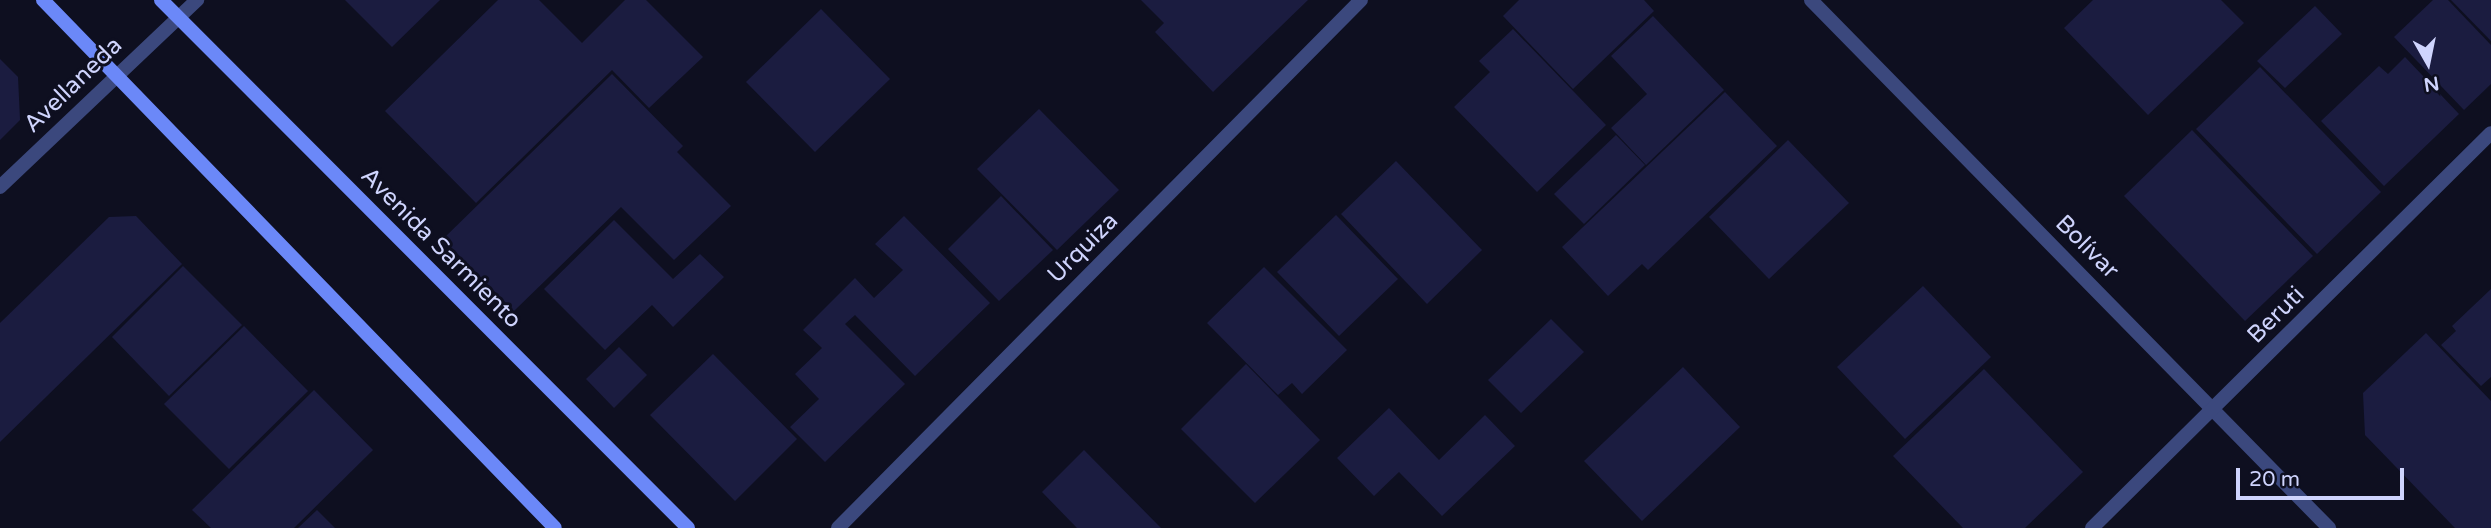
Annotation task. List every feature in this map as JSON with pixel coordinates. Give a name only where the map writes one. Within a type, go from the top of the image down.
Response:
[{"type":"main road","points":[[43,0],[555,528]]},
{"type":"main road","name":"Avenida Sarmiento","points":[[161,0],[688,528]]},
{"type":"street","name":"Avellaneda","points":[[0,187],[197,0]]},
{"type":"street","name":"Urquiza","points":[[838,528],[1361,0]]},
{"type":"street","name":"Bolívar","points":[[1811,0],[2329,528]]},
{"type":"street","name":"Beruti","points":[[2092,528],[2491,133]]},
{"type":"building","points":[[345,0],[440,0],[392,47]]},
{"type":"building","points":[[498,0],[539,0],[582,43],[625,0],[646,0],[703,57],[649,108],[612,70],[476,203],[385,111]]},
{"type":"building","points":[[1141,0],[1308,0],[1213,92],[1155,32],[1164,23]]},
{"type":"building","points":[[1519,0],[1644,0],[1654,11],[1573,89],[1503,16]]},
{"type":"building","points":[[2093,0],[2221,0],[2244,23],[2148,115],[2064,28]]},
{"type":"building","points":[[2433,0],[2448,0],[2491,45],[2491,84],[2464,110],[2394,37]]},
{"type":"building","points":[[2451,0],[2491,0],[2491,41]]},
{"type":"building","points":[[2315,6],[2342,34],[2285,88],[2257,61]]},
{"type":"building","points":[[821,9],[890,79],[815,152],[746,82]]},
{"type":"building","points":[[1653,16],[1724,90],[1646,165],[1611,128],[1647,94],[1611,56]]},
{"type":"building","points":[[1513,29],[1606,125],[1537,192],[1454,107],[1490,72],[1479,61]]},
{"type":"building","points":[[2405,57],[2459,114],[2384,186],[2321,121],[2379,66],[2388,74]]},
{"type":"building","points":[[0,59],[18,77],[20,120],[0,140]]},
{"type":"building","points":[[2260,67],[2381,192],[2317,254],[2196,129]]},
{"type":"building","points":[[612,74],[683,146],[677,152],[731,206],[674,260],[621,207],[514,311],[443,239]]},
{"type":"building","points":[[1725,92],[1777,146],[1648,270],[1642,264],[1608,296],[1562,247]]},
{"type":"building","points":[[1039,109],[1119,190],[1057,250],[977,169]]},
{"type":"building","points":[[2192,130],[2313,256],[2245,321],[2124,196]]},
{"type":"building","points":[[1616,135],[1645,165],[1584,224],[1554,194]]},
{"type":"building","points":[[1788,140],[1849,203],[1769,279],[1709,217]]},
{"type":"building","points":[[1396,161],[1482,250],[1427,304],[1341,214]]},
{"type":"building","points":[[1001,196],[1053,250],[999,301],[948,249]]},
{"type":"building","points":[[1336,215],[1398,279],[1339,336],[1277,272]]},
{"type":"building","points":[[136,216],[182,264],[0,442],[0,323],[109,217]]},
{"type":"building","points":[[904,216],[990,303],[915,376],[855,315],[845,324],[905,384],[825,462],[790,427],[819,399],[795,374],[822,348],[803,330],[855,278],[874,298],[903,270],[875,244]]},
{"type":"building","points":[[614,220],[673,279],[700,254],[724,277],[673,327],[652,305],[605,350],[544,289]]},
{"type":"building","points":[[183,266],[242,325],[169,396],[112,337]]},
{"type":"building","points":[[1264,267],[1347,350],[1302,394],[1292,383],[1278,395],[1207,323]]},
{"type":"building","points":[[1923,286],[1991,357],[1905,439],[1837,367]]},
{"type":"building","points":[[2491,289],[2491,377],[2481,386],[2441,345],[2456,331],[2452,326]]},
{"type":"building","points":[[1551,319],[1584,352],[1521,413],[1488,380]]},
{"type":"building","points":[[244,326],[308,391],[229,469],[164,404]]},
{"type":"building","points":[[2426,333],[2491,401],[2491,528],[2455,528],[2365,435],[2363,393]]},
{"type":"building","points":[[619,347],[647,375],[614,408],[586,379]]},
{"type":"building","points":[[713,354],[797,439],[735,501],[650,415]]},
{"type":"building","points":[[1246,364],[1320,440],[1255,503],[1181,429]]},
{"type":"building","points":[[1683,367],[1740,427],[1642,521],[1584,461]]},
{"type":"building","points":[[1984,369],[2083,472],[2025,528],[1963,528],[1893,456]]},
{"type":"building","points":[[314,390],[373,450],[294,528],[211,528],[192,510]]},
{"type":"building","points":[[1389,408],[1439,460],[1485,415],[1515,446],[1442,516],[1399,472],[1374,496],[1337,458]]},
{"type":"building","points":[[1084,450],[1161,528],[1077,528],[1042,492]]},
{"type":"building","points":[[317,510],[335,528],[298,528]]}]
